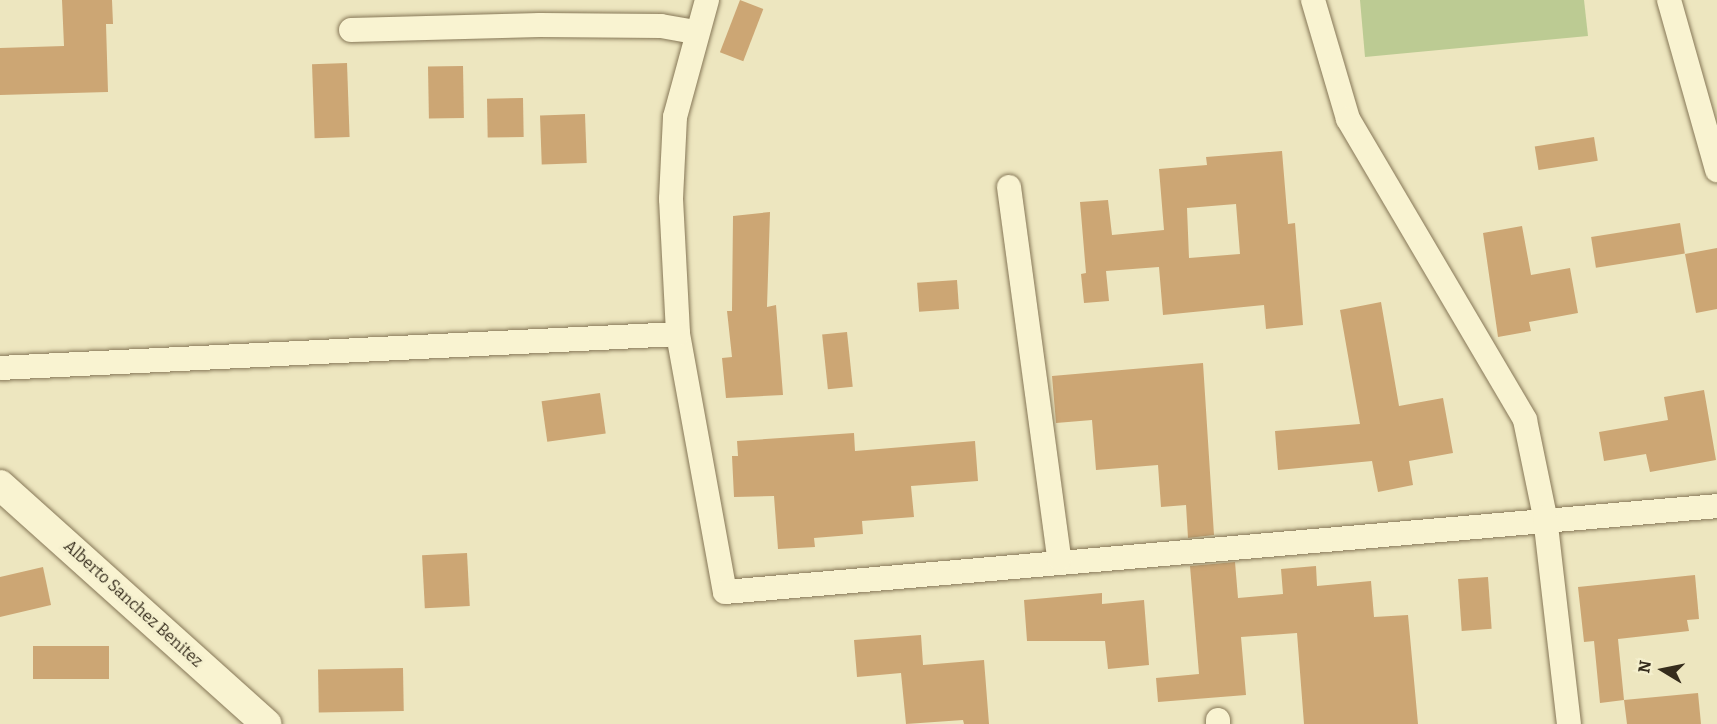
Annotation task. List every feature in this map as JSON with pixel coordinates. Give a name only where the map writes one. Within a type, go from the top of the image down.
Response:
[{"type":"street","points":[[707,0],[695,32],[675,117],[671,199],[678,334],[725,592],[1545,517],[1717,506]]},
{"type":"street","points":[[1313,0],[1348,119],[1525,420],[1545,517],[1569,724]]},
{"type":"street","points":[[1669,0],[1717,170]]},
{"type":"street","points":[[351,30],[540,25],[661,26],[695,32]]},
{"type":"street","points":[[1009,187],[1059,560]]},
{"type":"street","points":[[0,368],[678,334]]},
{"type":"street","name":"Alberto Sanchez Benitez","points":[[0,484],[266,724]]},
{"type":"green space","points":[[1360,0],[1584,0],[1588,36],[1365,57]]},
{"type":"building","points":[[62,0],[112,0],[113,24],[106,24],[108,92],[0,95],[0,48],[64,46]]},
{"type":"building","points":[[740,0],[763,9],[743,61],[720,52]]},
{"type":"building","points":[[347,63],[350,137],[315,138],[312,64]]},
{"type":"building","points":[[463,66],[464,118],[429,119],[428,67]]},
{"type":"building","points":[[523,98],[524,137],[488,138],[487,99]]},
{"type":"building","points":[[585,114],[587,163],[542,165],[540,116]]},
{"type":"building","points":[[1594,137],[1598,161],[1538,170],[1535,146]]},
{"type":"building","points":[[1282,151],[1288,224],[1295,223],[1303,325],[1266,329],[1264,305],[1163,315],[1159,267],[1106,271],[1109,301],[1084,303],[1081,274],[1086,273],[1080,202],[1108,200],[1112,235],[1164,230],[1159,169],[1207,165],[1206,157]],"holes":[[[1236,204],[1240,254],[1189,258],[1187,208]]]},
{"type":"building","points":[[770,212],[767,307],[776,305],[783,395],[726,398],[722,358],[732,357],[727,311],[732,311],[733,216]]},
{"type":"building","points":[[1680,223],[1685,254],[1596,268],[1591,237]]},
{"type":"building","points":[[1522,226],[1531,275],[1570,268],[1578,313],[1529,322],[1531,331],[1498,337],[1483,233]]},
{"type":"building","points":[[1717,248],[1717,309],[1696,313],[1685,254]]},
{"type":"building","points":[[957,280],[959,309],[919,312],[917,283]]},
{"type":"building","points":[[1381,302],[1399,406],[1443,398],[1453,453],[1409,461],[1413,485],[1378,492],[1372,461],[1278,470],[1275,431],[1360,424],[1340,310]]},
{"type":"building","points":[[847,332],[853,387],[828,389],[822,335]]},
{"type":"building","points":[[1203,363],[1214,535],[1188,538],[1186,505],[1161,507],[1158,465],[1096,470],[1092,420],[1056,423],[1052,376]]},
{"type":"building","points":[[1704,390],[1716,460],[1650,472],[1646,454],[1604,461],[1599,432],[1668,420],[1664,397]]},
{"type":"building","points":[[600,393],[606,434],[547,442],[542,401]]},
{"type":"building","points":[[854,433],[855,451],[975,441],[978,481],[911,486],[914,517],[862,521],[863,534],[814,538],[815,547],[778,549],[774,496],[734,497],[732,456],[738,456],[737,441]]},
{"type":"building","points":[[467,553],[470,606],[425,608],[422,555]]},
{"type":"building","points":[[1235,562],[1238,598],[1283,594],[1281,569],[1316,566],[1317,586],[1371,581],[1374,617],[1408,615],[1418,724],[1304,724],[1297,633],[1241,637],[1246,695],[1158,702],[1156,678],[1199,674],[1190,566]]},
{"type":"building","points":[[43,567],[51,605],[0,617],[0,577]]},
{"type":"building","points":[[1695,575],[1699,619],[1687,620],[1689,631],[1618,639],[1624,700],[1600,703],[1594,641],[1584,642],[1578,587]]},
{"type":"building","points":[[1488,577],[1492,629],[1462,631],[1458,579]]},
{"type":"building","points":[[1102,593],[1102,604],[1144,600],[1149,665],[1108,669],[1105,641],[1027,641],[1024,600]]},
{"type":"building","points":[[921,635],[923,665],[984,660],[989,724],[964,724],[963,720],[906,724],[901,673],[857,677],[854,640]]},
{"type":"building","points":[[33,646],[109,646],[109,679],[33,679]]},
{"type":"building","points":[[403,668],[404,711],[319,712],[318,669]]},
{"type":"building","points":[[1698,693],[1701,724],[1627,724],[1624,700]]}]
